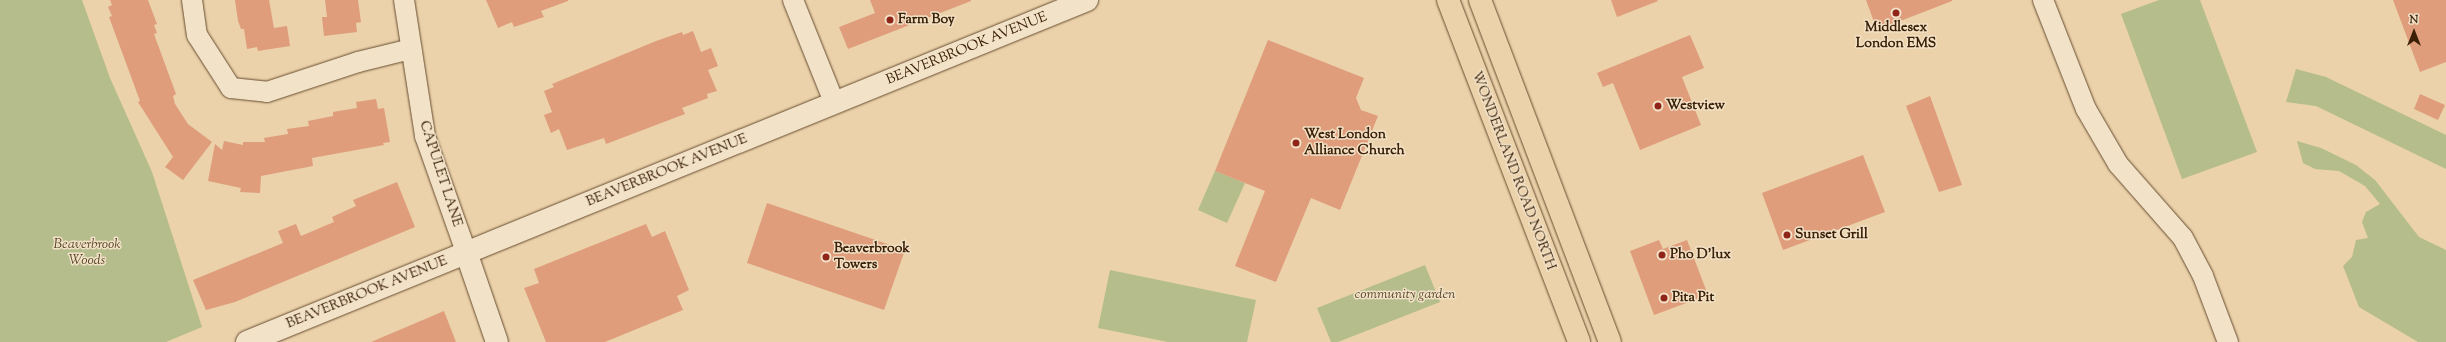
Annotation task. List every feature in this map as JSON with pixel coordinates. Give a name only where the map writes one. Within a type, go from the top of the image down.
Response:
[{"type":"main road","name":"WONDERLAND ROAD NORTH","points":[[1448,0],[1579,342]]},
{"type":"main road","name":"WONDERLAND ROAD NORTH","points":[[1480,0],[1610,342]]},
{"type":"street","points":[[192,0],[197,35],[231,88],[267,92],[358,62],[411,49]]},
{"type":"street","name":"CAPULET LANE","points":[[404,0],[425,136],[498,342]]},
{"type":"street","points":[[793,0],[834,102]]},
{"type":"street","name":"BEAVERBROOK AVENUE","points":[[247,342],[1087,0]]},
{"type":"street","points":[[2043,0],[2086,109],[2118,164],[2184,238],[2203,276],[2228,342]]},
{"type":"green space","name":"Beaverbrook Woods","points":[[0,0],[82,0],[110,78],[152,172],[202,327],[166,342],[0,342]]},
{"type":"green space","points":[[2159,0],[2200,0],[2257,152],[2182,179],[2121,14]]},
{"type":"green space","points":[[2296,69],[2326,77],[2446,135],[2446,169],[2316,106],[2286,102]]},
{"type":"green space","points":[[2297,141],[2321,148],[2356,165],[2375,180],[2419,237],[2446,250],[2446,342],[2418,342],[2359,307],[2343,266],[2352,257],[2356,240],[2368,238],[2362,222],[2366,212],[2380,204],[2365,186],[2339,171],[2315,169],[2303,163]]},
{"type":"green space","points":[[1215,171],[1245,183],[1227,223],[1198,210]]},
{"type":"green space","name":"community garden","points":[[1425,265],[1440,302],[1338,342],[1331,342],[1317,308]]},
{"type":"green space","points":[[1110,270],[1256,300],[1247,342],[1168,342],[1098,328]]},
{"type":"building","points":[[110,0],[148,0],[157,24],[154,25],[157,33],[154,34],[176,94],[173,96],[175,104],[188,124],[212,142],[183,180],[165,167],[173,157],[138,102],[140,101],[109,17],[112,16],[108,7],[112,5]]},
{"type":"building","points":[[235,0],[269,0],[274,28],[287,26],[290,46],[258,51],[257,47],[247,49],[244,29],[241,29],[238,21]]},
{"type":"building","points":[[325,0],[358,0],[361,22],[356,23],[357,32],[324,36],[322,17],[327,17]]},
{"type":"building","points":[[486,0],[568,1],[541,11],[544,17],[514,27],[512,22],[498,28]]},
{"type":"building","name":"Farm Boy","points":[[870,0],[971,1],[848,49],[839,27],[875,13]]},
{"type":"building","points":[[1611,0],[1657,0],[1658,1],[1617,17]]},
{"type":"building","name":"Middlesex London EMS","points":[[1866,0],[1952,0],[1952,1],[1877,30]]},
{"type":"building","points":[[2393,0],[2446,0],[2446,62],[2420,72]]},
{"type":"building","points":[[693,31],[701,52],[711,48],[718,66],[708,70],[717,91],[707,94],[708,98],[682,108],[685,114],[606,144],[604,138],[567,150],[559,129],[551,133],[544,115],[552,112],[544,91],[554,87],[552,84],[656,41],[682,32],[683,35]]},
{"type":"building","name":"Westview","points":[[1690,35],[1704,68],[1682,77],[1701,125],[1640,150],[1613,83],[1603,87],[1597,73]]},
{"type":"building","name":"West London Alliance Church","points":[[1268,40],[1364,78],[1356,98],[1361,110],[1378,116],[1340,210],[1311,198],[1276,282],[1235,266],[1265,191],[1215,171]]},
{"type":"building","points":[[2420,94],[2445,105],[2438,120],[2414,109]]},
{"type":"building","points":[[1930,96],[1962,185],[1939,192],[1906,106]]},
{"type":"building","points":[[376,99],[378,109],[384,108],[390,142],[383,143],[384,145],[312,158],[313,166],[261,176],[260,193],[240,192],[241,188],[208,181],[215,144],[222,150],[224,141],[243,145],[243,142],[265,142],[264,138],[288,134],[287,129],[309,126],[308,121],[333,116],[333,112],[357,108],[356,102]]},
{"type":"building","points":[[1863,155],[1885,212],[1783,250],[1762,193]]},
{"type":"building","points":[[397,182],[415,227],[235,302],[206,310],[193,280],[283,243],[278,231],[296,224],[301,236],[334,222],[332,217],[356,206],[353,200]]},
{"type":"building","name":"Beaverbrook Towers","points":[[767,203],[905,250],[884,310],[747,263]]},
{"type":"building","points":[[646,224],[652,237],[665,231],[689,290],[677,296],[683,310],[605,342],[546,342],[524,288],[539,283],[534,269]]},
{"type":"building","points":[[1659,240],[1663,249],[1687,240],[1708,295],[1654,315],[1630,251]]},
{"type":"building","points":[[444,311],[456,342],[371,342]]},
{"type":"place","name":"Middlesex London EMS","points":[[1896,13]]},
{"type":"place","name":"Farm Boy","points":[[890,20]]},
{"type":"place","name":"Westview","points":[[1658,106]]},
{"type":"place","name":"West London Alliance Church","points":[[1296,143]]},
{"type":"place","name":"Sunset Grill","points":[[1787,235]]},
{"type":"place","name":"Pho D'lux","points":[[1662,255]]},
{"type":"place","name":"Beaverbrook Towers","points":[[826,257]]},
{"type":"place","name":"Pita Pit","points":[[1664,298]]}]
